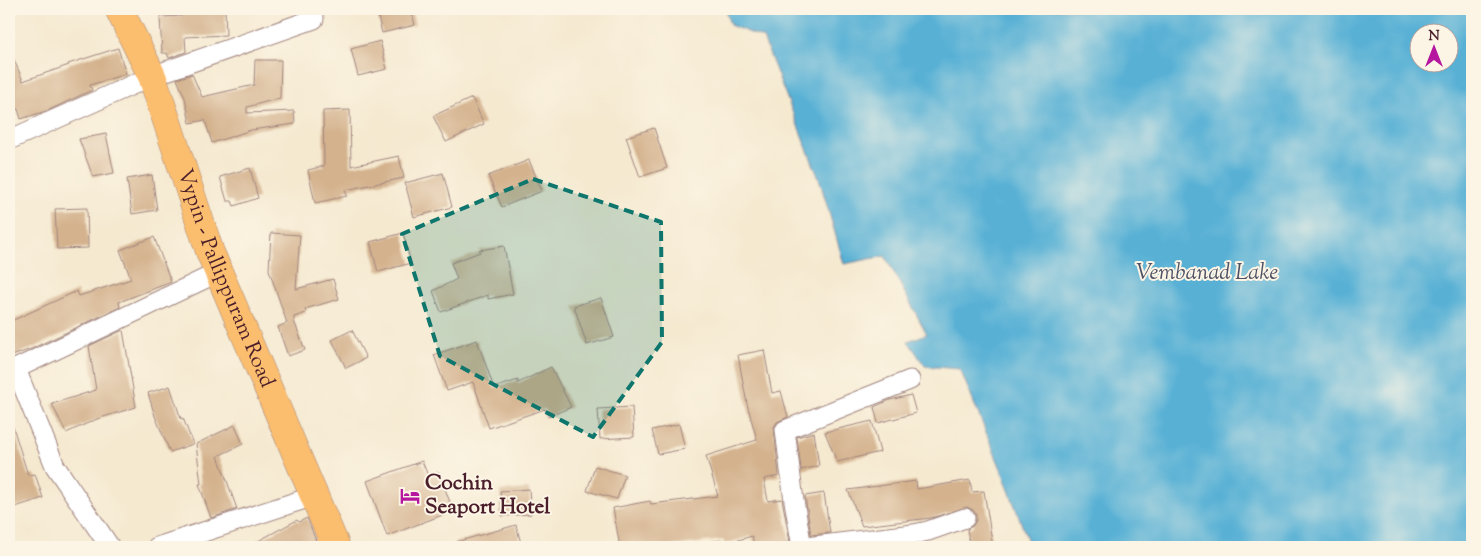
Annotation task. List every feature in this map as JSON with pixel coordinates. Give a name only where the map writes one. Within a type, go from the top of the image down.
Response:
[{"type":"main road","name":"Vypin - Pallippuram Road","points":[[119,9],[152,76],[210,252],[336,547]]},
{"type":"street","points":[[9,140],[152,76],[314,19]]},
{"type":"street","points":[[110,547],[55,466],[12,371],[219,272]]},
{"type":"street","points":[[802,547],[785,430],[910,380]]},
{"type":"street","points":[[157,547],[314,496]]},
{"type":"street","points":[[806,547],[914,534],[965,518]]},
{"type":"highlighted area","points":[[533,179],[661,222],[662,342],[593,437],[440,356],[402,234]]},
{"type":"water","name":"Vembanad Lake","points":[[725,9],[1472,9],[1472,547],[1030,547],[1002,471],[960,369],[925,366],[908,341],[927,334],[885,256],[844,264],[820,181],[763,38],[730,25]]},
{"type":"building","points":[[181,9],[225,9],[226,35],[185,37],[186,52],[169,58],[167,53],[162,53],[160,17],[181,16]]},
{"type":"building","points":[[376,9],[411,9],[415,25],[382,33]]},
{"type":"building","points":[[380,41],[387,69],[358,76],[351,49]]},
{"type":"building","points":[[9,48],[23,81],[118,48],[126,74],[90,85],[92,90],[49,110],[21,119],[18,109],[9,112]]},
{"type":"building","points":[[255,60],[281,60],[280,98],[247,107],[247,113],[294,111],[295,124],[251,130],[212,143],[205,120],[190,123],[185,98],[177,79],[192,74],[202,97],[254,85]]},
{"type":"building","points":[[472,98],[484,124],[446,142],[433,116]]},
{"type":"building","points":[[350,110],[351,166],[399,156],[404,178],[345,190],[347,196],[315,203],[308,170],[324,166],[323,111]]},
{"type":"building","points":[[654,128],[667,168],[640,177],[626,137]]},
{"type":"building","points":[[106,134],[114,173],[93,177],[79,139]]},
{"type":"building","points":[[529,160],[542,191],[502,207],[488,176]]},
{"type":"building","points":[[250,168],[258,198],[234,206],[232,201],[227,201],[220,177]]},
{"type":"building","points":[[443,173],[452,207],[414,217],[405,183]]},
{"type":"building","points":[[152,175],[157,210],[132,214],[127,179]]},
{"type":"building","points":[[87,208],[88,248],[57,249],[55,209]]},
{"type":"building","points":[[271,233],[300,235],[296,289],[333,279],[339,299],[305,309],[306,313],[294,317],[305,350],[288,356],[278,327],[287,323],[269,270]]},
{"type":"building","points":[[403,233],[411,263],[378,272],[370,242]]},
{"type":"building","points":[[154,237],[171,282],[119,302],[120,307],[12,356],[9,346],[9,322],[77,291],[79,296],[131,279],[120,250]]},
{"type":"building","points":[[504,246],[513,294],[488,299],[488,295],[441,312],[433,291],[457,279],[451,263],[480,252],[479,250]]},
{"type":"building","points":[[601,298],[614,337],[587,345],[574,306]]},
{"type":"building","points":[[123,330],[136,407],[97,419],[66,433],[52,404],[96,390],[89,346]]},
{"type":"building","points":[[352,330],[366,358],[346,368],[332,340]]},
{"type":"building","points":[[477,340],[494,388],[518,380],[518,383],[551,367],[571,407],[548,417],[545,409],[489,428],[473,382],[447,391],[434,355]]},
{"type":"building","points":[[764,350],[772,393],[781,391],[788,417],[777,422],[774,427],[779,476],[764,479],[768,501],[782,499],[790,542],[766,547],[755,547],[752,536],[725,544],[723,540],[664,547],[620,547],[613,508],[650,501],[651,504],[718,496],[706,456],[757,440],[747,404],[738,355]]},
{"type":"building","points":[[170,386],[181,419],[183,418],[193,444],[170,452],[148,393]]},
{"type":"building","points":[[911,395],[916,413],[878,423],[874,407],[890,400]]},
{"type":"building","points":[[632,407],[634,437],[600,439],[598,409]]},
{"type":"building","points":[[872,421],[880,452],[837,462],[825,432]]},
{"type":"building","points":[[679,424],[685,449],[658,454],[652,430]]},
{"type":"building","points":[[235,425],[243,444],[218,456],[237,509],[211,518],[199,484],[201,484],[196,444]]},
{"type":"building","points":[[13,427],[28,475],[35,474],[43,498],[9,509],[9,428]]},
{"type":"building","points":[[814,432],[819,466],[801,470],[797,437]]},
{"type":"building","name":"Cochin Seaport Hotel","points":[[422,461],[428,476],[439,472],[453,511],[387,536],[367,481]]},
{"type":"building","points":[[595,466],[625,475],[617,499],[587,491]]},
{"type":"building","points":[[970,480],[972,492],[984,491],[993,547],[970,547],[967,529],[973,526],[976,515],[973,510],[967,507],[931,518],[862,526],[848,490],[916,481],[917,489]]},
{"type":"building","points":[[529,489],[531,514],[502,516],[500,491]]},
{"type":"building","points":[[824,493],[830,533],[811,535],[805,496]]},
{"type":"building","points":[[307,518],[318,546],[316,547],[247,547],[297,520],[299,522]]},
{"type":"building","points":[[516,525],[522,547],[456,547],[456,542]]},
{"type":"place","name":"Cochin Seaport Hotel","points":[[410,496]]}]
